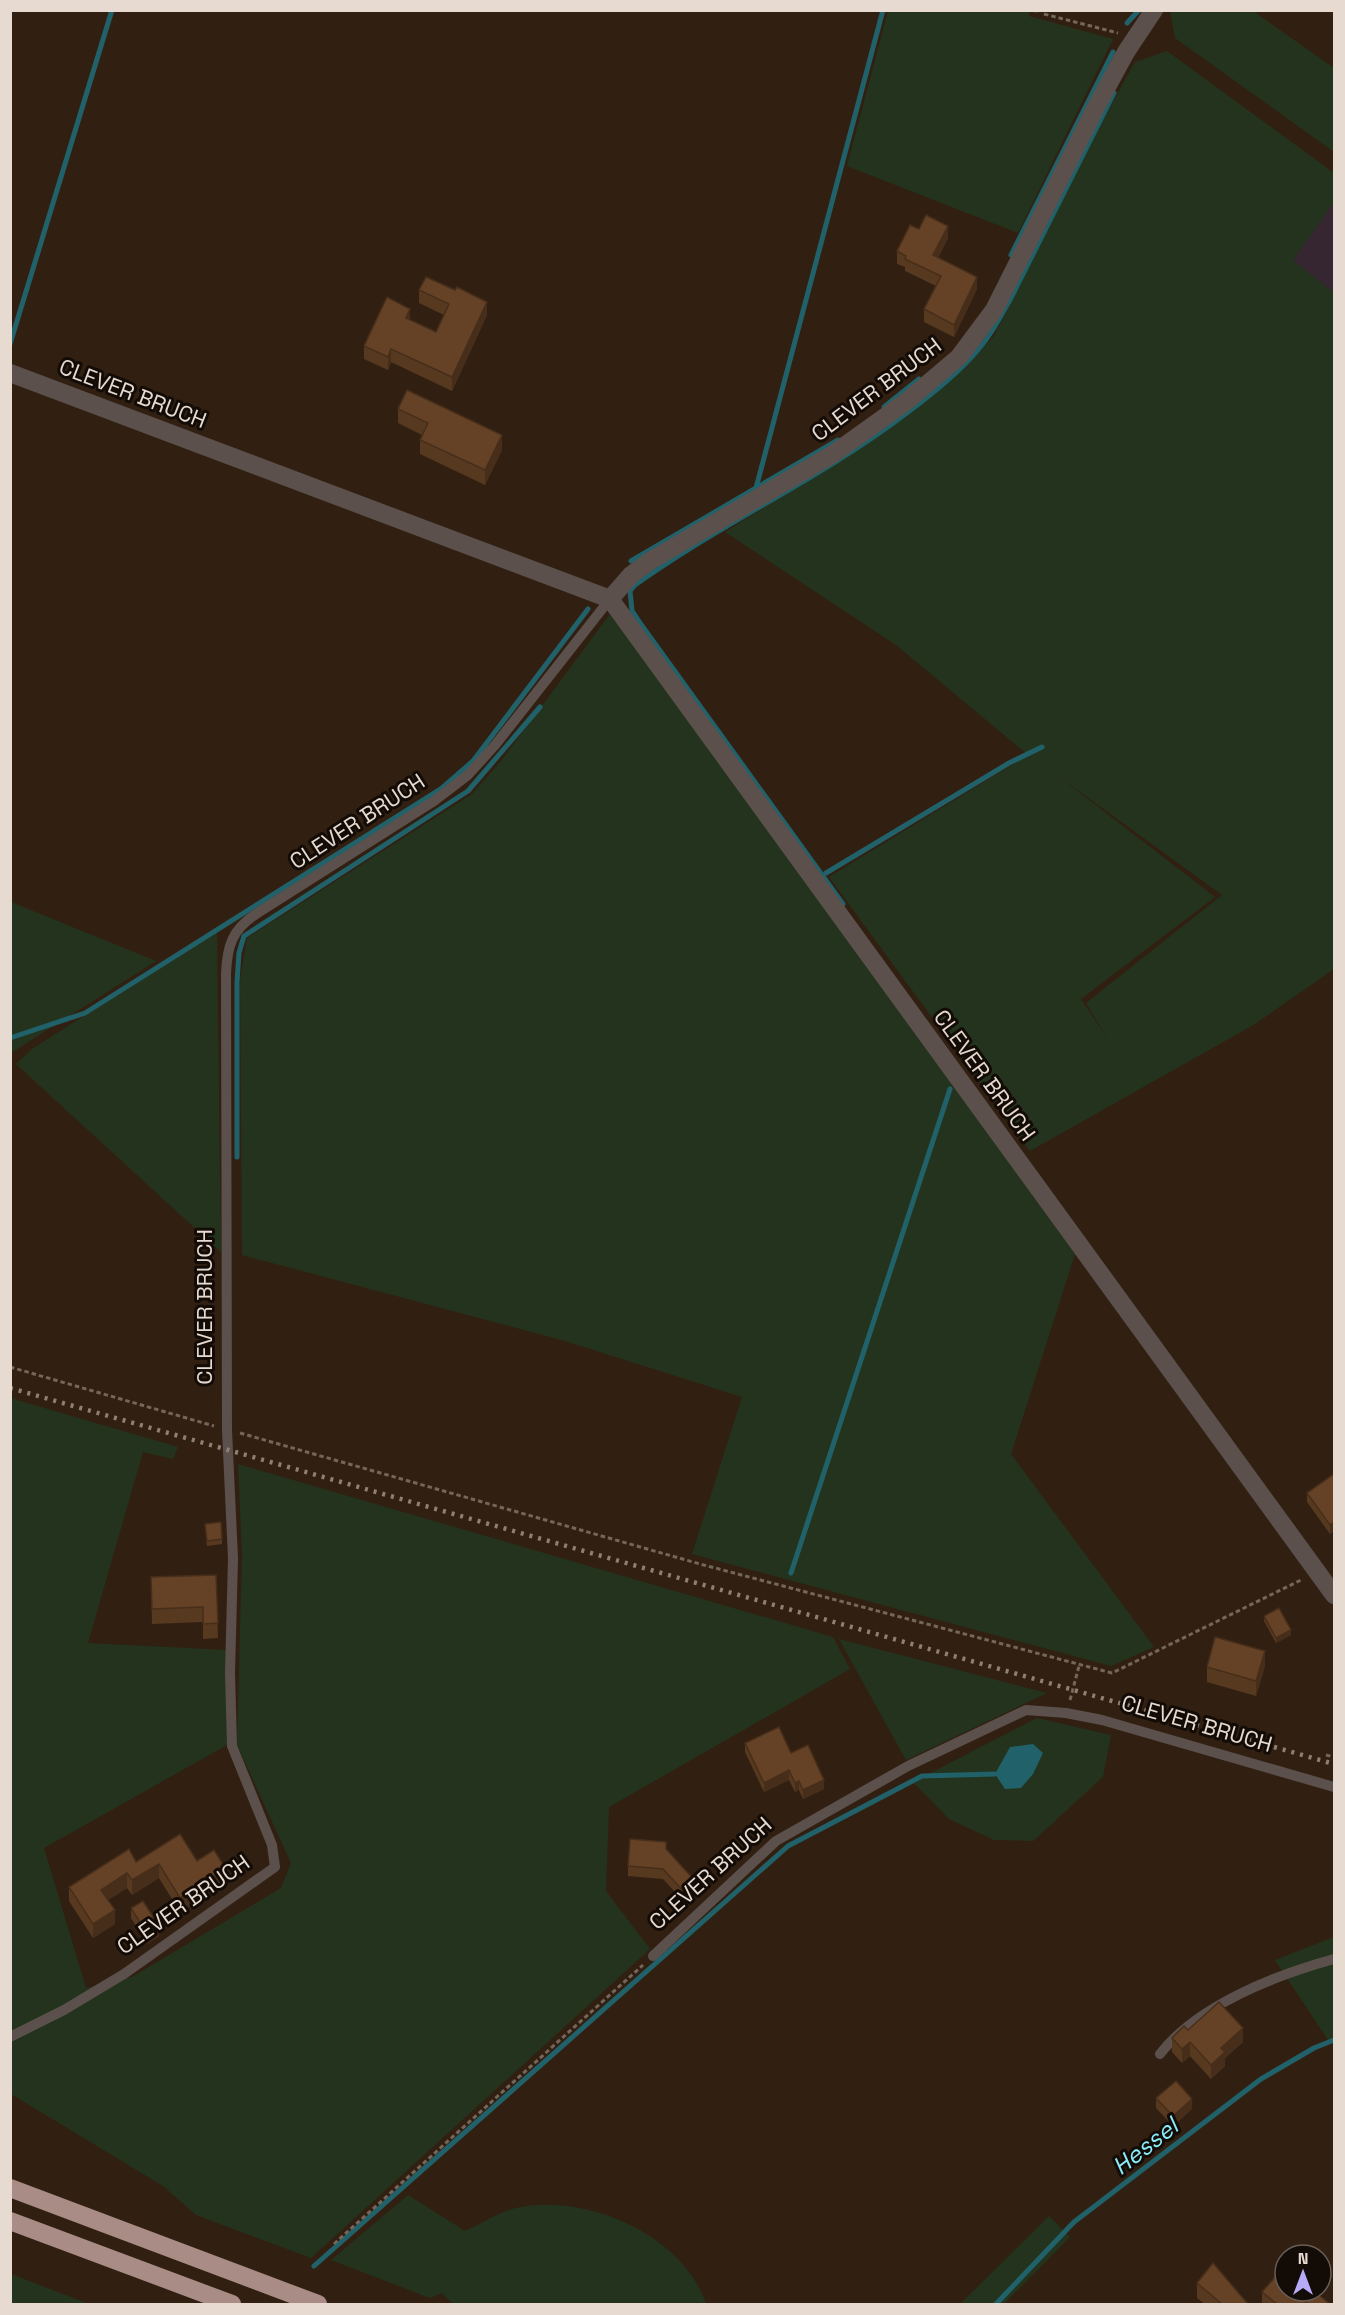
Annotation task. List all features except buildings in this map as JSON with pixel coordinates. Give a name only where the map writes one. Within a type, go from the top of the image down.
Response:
[{"type":"highway","points":[[10,2188],[318,2304]]},
{"type":"highway","points":[[10,2221],[232,2304]]},
{"type":"street","name":"CLEVER BRUCH","points":[[610,599],[631,575],[650,561],[861,435],[936,378],[959,357],[994,310],[1095,109],[1154,10]]},
{"type":"street","name":"CLEVER BRUCH","points":[[10,373],[610,599],[1335,1595]]},
{"type":"lane","name":"CLEVER BRUCH","points":[[10,2037],[64,2010],[124,1974],[275,1867],[272,1845],[232,1746],[230,1672],[233,1558],[227,1430],[226,974],[227,953],[231,937],[246,921],[434,801],[468,775],[496,744],[610,599]]},
{"type":"lane","name":"CLEVER BRUCH","points":[[653,1956],[776,1841],[908,1766],[1026,1710],[1066,1713],[1102,1720],[1335,1787]]},
{"type":"lane","points":[[1161,2054],[1172,2039],[1201,2018],[1262,1984],[1335,1959]]},
{"type":"path","points":[[1044,14],[1136,37]]},
{"type":"path","points":[[10,1367],[700,1564],[1112,1673],[1320,1576]]},
{"type":"path","points":[[1066,1713],[1079,1666]]},
{"type":"path","points":[[1326,1755],[1335,1757]]},
{"type":"path","name":"CLEVER BRUCH","points":[[334,2244],[653,1956]]},
{"type":"shaded area","points":[[1334,202],[1334,293],[1293,260]]},
{"type":"green space","points":[[888,11],[1030,11],[1029,16],[1113,39],[1018,233],[847,166]]},
{"type":"green space","points":[[1170,11],[1253,11],[1334,68],[1334,152],[1175,38]]},
{"type":"green space","points":[[1167,51],[1334,173],[1334,202],[1293,260],[1334,293],[1334,969],[1255,1024],[1030,1151],[829,877],[1028,755],[896,645],[725,532],[832,466],[901,419],[965,366],[994,336],[1102,121],[1135,62]],"holes":[[[1058,776],[1222,895],[1086,1003],[1109,1041],[1081,999],[1215,897]]]},
{"type":"green space","points":[[610,614],[1075,1254],[1011,1454],[1154,1647],[1111,1666],[692,1554],[742,1397],[565,1341],[242,1255],[240,980],[247,938],[472,794],[501,761]]},
{"type":"green space","points":[[11,902],[156,961],[11,1053]]},
{"type":"green space","points":[[217,931],[221,1252],[16,1064],[32,1049]]},
{"type":"green space","points":[[10,1398],[178,1447],[173,1459],[143,1452],[88,1643],[226,1650],[227,1745],[44,1848],[86,1988],[132,1977],[281,1888],[291,1863],[237,1745],[242,1556],[238,1464],[833,1637],[850,1669],[609,1807],[606,1891],[650,1949],[311,2258],[196,2215],[163,2186],[11,2094]]},
{"type":"green space","points":[[839,1639],[1047,1693],[906,1760]]},
{"type":"green space","points":[[1037,1718],[1111,1735],[1103,1777],[1033,1841],[994,1840],[949,1819],[913,1782]]},
{"type":"green space","points":[[1334,1937],[1334,2044],[1330,2043],[1275,1960]]},
{"type":"green space","points":[[408,2195],[465,2231],[516,2208],[543,2205],[572,2207],[601,2213],[629,2224],[654,2239],[677,2258],[694,2279],[706,2304],[453,2304],[442,2293],[430,2298],[331,2260]]},
{"type":"green space","points":[[1049,2216],[1070,2237],[1004,2304],[960,2304]]},
{"type":"green space","points":[[11,2274],[89,2304],[11,2304]]},
{"type":"water","points":[[1033,1744],[1043,1753],[1033,1774],[1021,1788],[1005,1789],[995,1774],[1010,1747]]},
{"type":"waterway","points":[[10,344],[112,10]]},
{"type":"waterway","points":[[631,561],[756,488],[883,10]]},
{"type":"waterway","points":[[1127,23],[1139,10]]},
{"type":"waterway","points":[[1011,255],[1113,52]]},
{"type":"waterway","points":[[843,904],[640,623],[632,611],[630,591],[668,562],[875,436],[935,391],[969,360],[991,333],[1011,298],[1114,93]]},
{"type":"waterway","points":[[884,407],[919,379]]},
{"type":"waterway","points":[[756,488],[838,440]]},
{"type":"waterway","points":[[10,1038],[85,1013],[442,788],[473,761],[588,609]]},
{"type":"waterway","points":[[237,1157],[237,982],[239,953],[244,936],[468,791],[540,707]]},
{"type":"waterway","points":[[826,873],[1009,763],[1042,747]]},
{"type":"waterway","points":[[791,1573],[950,1089]]},
{"type":"waterway","points":[[314,2266],[788,1846],[922,1776],[995,1774]]},
{"type":"waterway","name":"Hessel","points":[[996,2304],[1074,2222],[1261,2079],[1314,2048],[1334,2040]]},
{"type":"railway","points":[[10,1388],[1334,1764]]}]
